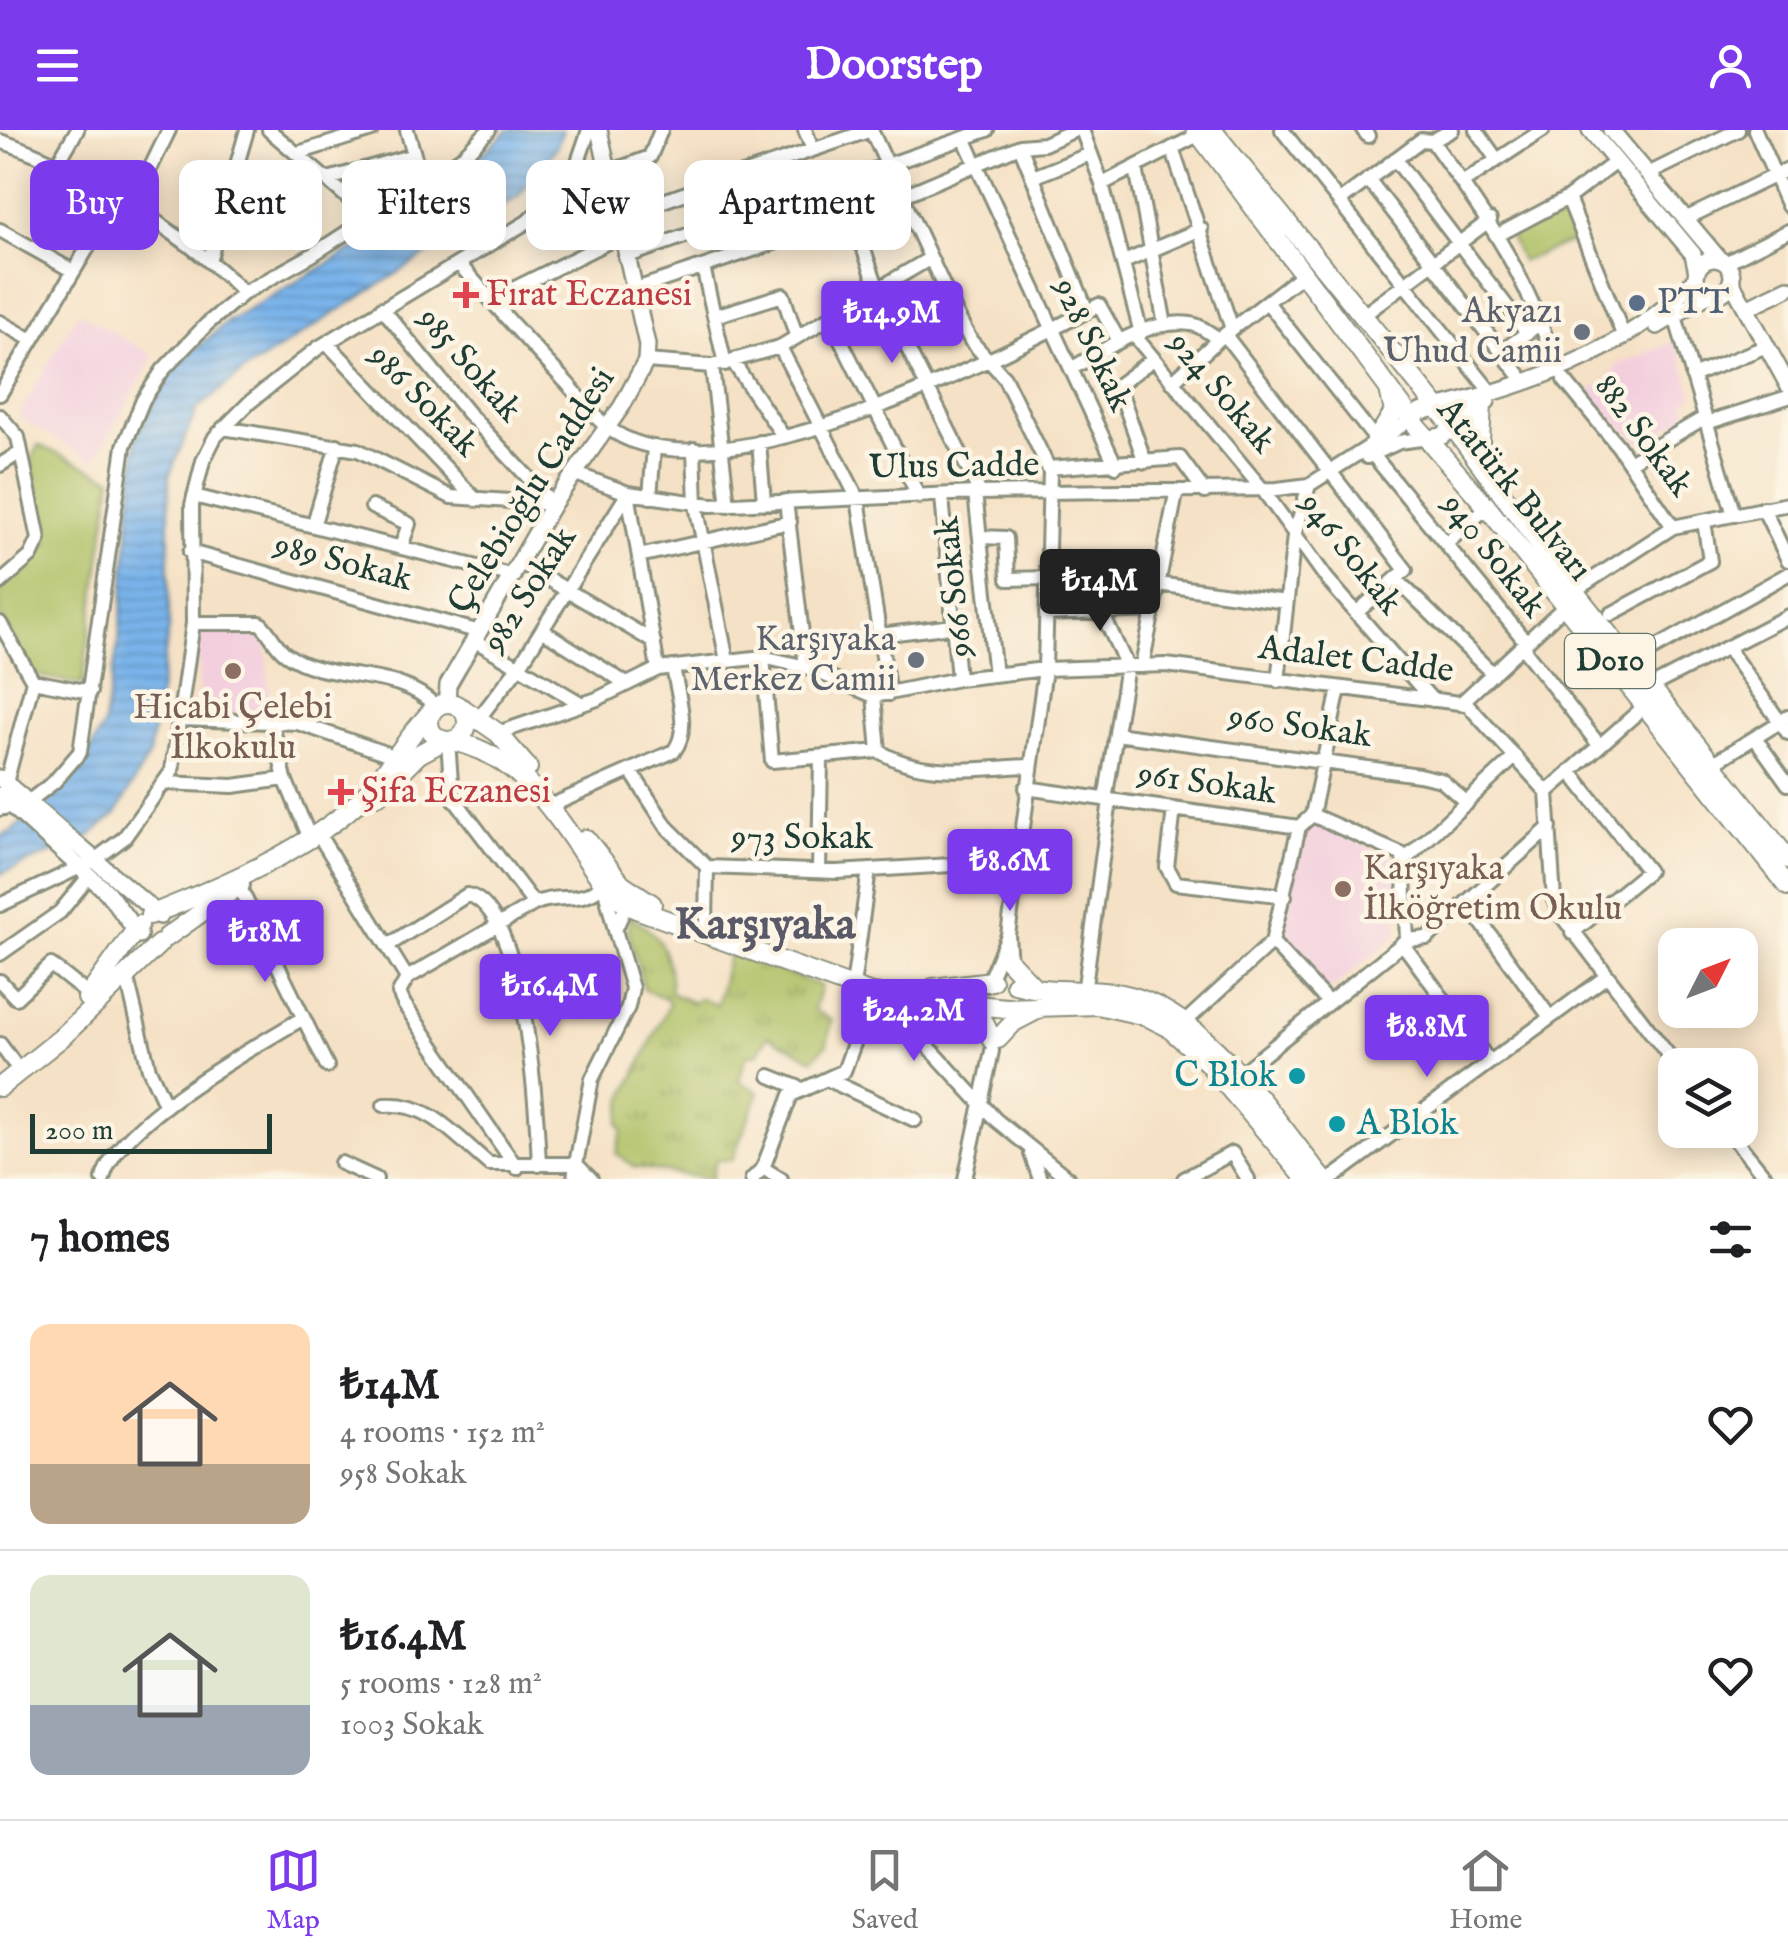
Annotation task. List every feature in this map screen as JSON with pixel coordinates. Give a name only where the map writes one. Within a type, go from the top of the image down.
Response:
[{"type":"highway","name":"Atatürk Bulvarı","points":[[1203,131],[1303,274],[1414,418],[1487,507],[1570,598],[1648,696],[1788,886]]},
{"type":"highway","name":"Atatürk Bulvarı","points":[[1203,131],[1454,428],[1570,598]]},
{"type":"highway","points":[[1375,447],[1394,412],[1386,379]]},
{"type":"highway","points":[[1479,460],[1486,397]]},
{"type":"highway","name":"Atatürk Bulvarı","points":[[1648,696],[1781,837],[1788,859]]},
{"type":"highway","points":[[451,709],[498,733],[628,889],[650,904],[854,979],[960,994],[982,1018],[994,1043],[1044,999],[1084,992],[1140,999],[1184,1023],[1238,1076],[1323,1179]]},
{"type":"highway","points":[[0,1087],[61,1038],[163,941],[238,886],[363,811],[418,754],[448,741],[468,725],[451,709]]},
{"type":"highway","points":[[451,709],[430,729],[448,741],[484,748],[508,762],[568,832],[603,884],[627,904],[877,995],[1002,990],[1120,1008],[1168,1027],[1234,1091],[1306,1179]]},
{"type":"highway","points":[[7,1067],[90,996],[147,922],[316,838],[364,796],[394,756],[451,709]]},
{"type":"highway","points":[[147,922],[167,922],[163,941]]},
{"type":"highway","points":[[147,922],[149,944],[163,941]]},
{"type":"main road","name":"Çelebioğlu Caddesi","points":[[598,130],[604,160]]},
{"type":"main road","points":[[1590,130],[1693,254],[1696,275],[1709,294]]},
{"type":"main road","points":[[1615,131],[1722,261],[1776,354],[1788,385]]},
{"type":"main road","name":"Çelebioğlu Caddesi","points":[[451,709],[448,686],[553,504],[608,428],[646,361],[623,250]]},
{"type":"main road","points":[[1431,438],[1454,428],[1486,397],[1524,381],[1561,376],[1668,308],[1703,263],[1722,261]]},
{"type":"main road","points":[[1414,418],[1438,408],[1561,376],[1709,294],[1720,294],[1731,282]]},
{"type":"main road","points":[[1746,308],[1788,288]]},
{"type":"main road","points":[[13,799],[147,922]]},
{"type":"main road","points":[[84,863],[122,907],[147,922]]},
{"type":"street","points":[[60,160],[77,130]]},
{"type":"street","points":[[154,160],[169,130]]},
{"type":"street","points":[[210,258],[247,130]]},
{"type":"street","points":[[269,130],[342,192]]},
{"type":"street","points":[[298,153],[346,134],[372,130]]},
{"type":"street","points":[[406,130],[415,160]]},
{"type":"street","points":[[458,160],[488,130]]},
{"type":"street","points":[[0,905],[124,838],[166,783],[182,719],[194,623],[190,552],[194,496],[203,461],[223,428],[250,402],[327,343],[526,222],[572,179],[589,130]]},
{"type":"street","points":[[642,160],[650,157],[661,130]]},
{"type":"street","points":[[805,130],[813,150]]},
{"type":"street","points":[[664,200],[871,130],[885,160]]},
{"type":"street","points":[[911,192],[1020,146],[1044,144],[1078,130]]},
{"type":"street","name":"924 Sokak","points":[[1078,130],[1102,184],[1124,262],[1138,334],[1152,360],[1262,490]]},
{"type":"street","points":[[1282,130],[1406,284],[1486,397]]},
{"type":"street","points":[[1340,200],[1423,137],[1452,130]]},
{"type":"street","points":[[1476,130],[1497,160]]},
{"type":"street","points":[[1648,174],[1738,130]]},
{"type":"street","points":[[1754,130],[1782,172],[1788,206]]},
{"type":"street","points":[[908,160],[984,131]]},
{"type":"street","points":[[1102,184],[1203,131]]},
{"type":"street","points":[[1462,183],[1534,133]]},
{"type":"street","points":[[1423,137],[1500,234],[1542,322],[1561,376]]},
{"type":"street","points":[[0,140],[48,160]]},
{"type":"street","name":"928 Sokak","points":[[965,140],[1050,332],[1116,466]]},
{"type":"street","points":[[1020,146],[1093,308],[1119,342]]},
{"type":"street","points":[[1172,148],[1201,230],[1226,334],[1332,470],[1401,574],[1492,674]]},
{"type":"street","points":[[1033,176],[1090,154]]},
{"type":"street","points":[[328,179],[414,156]]},
{"type":"street","points":[[1395,159],[1526,333]]},
{"type":"street","points":[[1500,234],[1568,198],[1617,161]]},
{"type":"street","points":[[1136,168],[1165,325]]},
{"type":"street","points":[[1685,219],[1782,172]]},
{"type":"street","points":[[1368,179],[1524,381]]},
{"type":"street","points":[[1568,198],[1624,337]]},
{"type":"street","points":[[911,218],[971,341],[1015,397],[1048,468],[1046,669],[1029,766],[994,1043],[965,1179]]},
{"type":"street","points":[[1361,317],[1490,220]]},
{"type":"street","points":[[159,226],[210,258],[244,292]]},
{"type":"street","points":[[0,230],[73,270]]},
{"type":"street","points":[[1124,262],[1201,230]]},
{"type":"street","points":[[1722,261],[1788,231]]},
{"type":"street","points":[[13,799],[74,763],[80,752],[116,486],[132,424],[163,370],[244,292],[342,234]]},
{"type":"street","points":[[624,257],[684,237]]},
{"type":"street","points":[[0,394],[85,250]]},
{"type":"street","points":[[491,300],[592,250]]},
{"type":"street","points":[[634,290],[753,250]]},
{"type":"street","name":"966 Sokak","points":[[865,250],[878,289],[978,493],[995,675]]},
{"type":"street","points":[[646,361],[723,364],[780,346],[929,259]]},
{"type":"street","points":[[458,264],[608,428],[654,446],[694,449],[758,442],[875,408],[990,362],[1093,308]]},
{"type":"street","points":[[703,267],[723,364],[721,449],[728,505]]},
{"type":"street","points":[[1172,382],[1303,274]]},
{"type":"street","points":[[715,316],[783,295],[796,335]]},
{"type":"street","name":"940 Sokak","points":[[1267,302],[1598,744]]},
{"type":"street","name":"985 Sokak","points":[[382,308],[468,413],[553,504]]},
{"type":"street","points":[[1674,316],[1734,515]]},
{"type":"street","points":[[830,318],[919,496]]},
{"type":"street","points":[[0,322],[32,340]]},
{"type":"street","points":[[1502,352],[1542,322]]},
{"type":"street","points":[[1071,368],[1119,342],[1165,325],[1193,324],[1226,334]]},
{"type":"street","name":"986 Sokak","points":[[327,343],[476,500]]},
{"type":"street","points":[[780,346],[858,499],[889,694]]},
{"type":"street","points":[[1692,376],[1776,354]]},
{"type":"street","points":[[1145,462],[1118,385],[1152,360]]},
{"type":"street","points":[[723,364],[783,436]]},
{"type":"street","name":"882 Sokak","points":[[1561,376],[1629,462],[1673,527]]},
{"type":"street","points":[[1629,462],[1705,421],[1788,398]]},
{"type":"street","points":[[0,416],[14,427],[39,539],[30,556],[0,584]]},
{"type":"street","name":"Ulus Cadde","points":[[576,474],[628,493],[696,505],[978,493],[1176,494],[1262,490],[1309,486],[1375,447],[1414,418]]},
{"type":"street","points":[[223,428],[358,450],[451,498],[553,504]]},
{"type":"street","name":"Ulus Cadde","points":[[1375,447],[1431,438]]},
{"type":"street","points":[[758,442],[764,502]]},
{"type":"street","points":[[314,524],[337,445]]},
{"type":"street","points":[[650,497],[654,446]]},
{"type":"street","points":[[694,449],[696,505],[727,661]]},
{"type":"street","points":[[0,465],[21,452]]},
{"type":"street","points":[[1048,468],[1116,466],[1180,458],[1205,492]]},
{"type":"street","points":[[1278,680],[1294,536],[1309,486]]},
{"type":"street","name":"946 Sokak","points":[[1262,490],[1356,613],[1432,700]]},
{"type":"street","points":[[557,804],[674,751],[682,741],[666,668],[654,642],[628,493]]},
{"type":"street","name":"982 Sokak","points":[[451,709],[520,665],[628,493]]},
{"type":"street","points":[[1084,992],[1116,734],[1153,610],[1176,494]]},
{"type":"street","points":[[194,496],[401,547],[517,570],[568,588],[654,642]]},
{"type":"street","points":[[942,496],[958,679]]},
{"type":"street","points":[[786,501],[806,667]]},
{"type":"street","points":[[1460,704],[1570,598],[1673,527],[1788,504]]},
{"type":"street","points":[[372,507],[409,524],[401,547]]},
{"type":"street","points":[[1446,543],[1487,507]]},
{"type":"street","points":[[1763,508],[1788,560]]},
{"type":"street","points":[[1611,614],[1710,561],[1704,521]]},
{"type":"street","points":[[639,556],[790,522]]},
{"type":"street","points":[[981,537],[1006,538],[1008,580],[1080,566],[1161,567]]},
{"type":"street","name":"989 Sokak","points":[[190,552],[477,636],[582,704]]},
{"type":"street","points":[[1080,566],[1135,666]]},
{"type":"street","points":[[1356,613],[1401,574]]},
{"type":"street","points":[[1643,655],[1788,574]]},
{"type":"street","points":[[1158,584],[1286,602]]},
{"type":"street","points":[[1046,614],[1153,610]]},
{"type":"street","points":[[1663,1048],[1572,933],[1554,900],[1547,792],[1648,696],[1788,616]]},
{"type":"street","points":[[194,623],[260,623],[287,654],[316,667],[420,692],[451,709]]},
{"type":"street","points":[[0,624],[33,681],[13,799]]},
{"type":"street","points":[[880,635],[953,626]]},
{"type":"street","points":[[542,630],[627,684]]},
{"type":"street","points":[[1712,764],[1785,724],[1728,649]]},
{"type":"street","points":[[762,657],[772,762],[878,752],[917,767],[1029,766]]},
{"type":"street","points":[[498,733],[582,704],[666,668],[762,657],[806,667],[874,696],[878,752]]},
{"type":"street","name":"Adalet Cadde","points":[[874,696],[958,679],[1046,669],[1166,665],[1466,704],[1547,792]]},
{"type":"street","points":[[33,681],[90,692]]},
{"type":"street","points":[[1312,815],[1339,689]]},
{"type":"street","points":[[182,719],[270,720],[320,728],[394,756]]},
{"type":"street","points":[[270,720],[285,779],[316,838],[407,978]]},
{"type":"street","name":"960 Sokak","points":[[1116,734],[1326,759],[1441,780],[1467,803]]},
{"type":"street","points":[[1755,738],[1788,784]]},
{"type":"street","points":[[448,741],[452,796],[534,904]]},
{"type":"street","points":[[1403,855],[1408,858],[1515,757]]},
{"type":"street","points":[[819,871],[821,759]]},
{"type":"street","points":[[1570,771],[1648,871],[1572,933]]},
{"type":"street","points":[[632,772],[666,827],[707,867],[706,925]]},
{"type":"street","points":[[166,783],[233,786],[285,779]]},
{"type":"street","name":"961 Sokak","points":[[1026,788],[1299,827],[1312,815],[1403,855]]},
{"type":"street","points":[[1174,810],[1167,867],[1176,883],[1285,896]]},
{"type":"street","points":[[1184,1023],[1272,942],[1299,827]]},
{"type":"street","points":[[1238,1076],[1404,941],[1426,938],[1550,827]]},
{"type":"street","points":[[1403,855],[1404,941],[1489,1061]]},
{"type":"street","name":"973 Sokak","points":[[707,867],[870,870],[1017,860]]},
{"type":"street","points":[[0,954],[60,912],[84,863]]},
{"type":"street","points":[[854,979],[870,870]]},
{"type":"street","points":[[517,1168],[400,993],[407,978],[534,904],[544,899],[579,899],[592,895],[603,884]]},
{"type":"street","points":[[574,1179],[592,1079],[628,1007],[632,988],[603,884]]},
{"type":"street","points":[[238,886],[327,1066]]},
{"type":"street","points":[[387,946],[467,896],[478,899],[499,924],[534,1065],[540,1166]]},
{"type":"street","points":[[1467,903],[1549,1016]]},
{"type":"street","points":[[615,930],[627,904]]},
{"type":"street","points":[[1272,942],[1328,1002]]},
{"type":"street","points":[[0,981],[16,998],[51,964],[90,996]]},
{"type":"street","points":[[126,974],[150,1069],[166,1106]]},
{"type":"street","points":[[1331,1179],[1607,976]]},
{"type":"street","points":[[994,1043],[1002,990]]},
{"type":"street","points":[[752,1179],[763,1168],[791,1095],[800,1088],[831,1081],[844,1071],[877,995],[1031,1152],[1069,1179]]},
{"type":"street","points":[[103,1179],[111,1158],[166,1106],[303,1018]]},
{"type":"street","points":[[0,1044],[7,1067]]},
{"type":"street","points":[[770,1076],[800,1088]]},
{"type":"street","points":[[831,1081],[915,1120]]},
{"type":"street","points":[[384,1105],[400,1104],[428,1113],[496,1173],[576,1164],[591,1179]]},
{"type":"street","points":[[1742,1148],[1767,1179]]},
{"type":"street","points":[[1031,1152],[1040,1179]]},
{"type":"street","points":[[1184,1179],[1232,1153],[1248,1179]]},
{"type":"street","points":[[341,1163],[376,1179]]},
{"type":"street","points":[[763,1168],[781,1179]]},
{"type":"shaded area","points":[[78,312],[154,356],[94,461],[18,417]]},
{"type":"shaded area","points":[[1676,341],[1694,396],[1685,403],[1689,415],[1640,442],[1583,395],[1607,380],[1617,365]]},
{"type":"shaded area","name":"Hicabi Çelebi İlkokulu","points":[[205,629],[265,630],[270,709],[265,716],[198,715],[200,633]]},
{"type":"shaded area","name":"Karşıyaka İlköğretim Okulu","points":[[1310,821],[1398,859],[1397,935],[1329,991],[1321,990],[1277,938],[1302,827]]},
{"type":"green space","points":[[1565,208],[1576,240],[1521,262],[1510,236]]},
{"type":"green space","points":[[38,445],[112,478],[82,685],[34,675],[0,616],[0,590],[48,543],[31,461]]},
{"type":"green space","points":[[630,916],[650,931],[662,948],[671,993],[693,1003],[700,998],[717,1005],[729,952],[821,986],[814,1010],[832,1020],[827,1044],[813,1059],[768,1036],[757,1054],[746,1056],[739,1081],[759,1092],[732,1160],[716,1160],[711,1179],[635,1167],[616,1153],[623,1129],[619,1124],[624,1098],[669,1004],[666,998],[644,990],[628,928]]},
{"type":"water","points":[[508,130],[563,130],[546,160],[526,160],[526,186],[506,204],[506,160],[476,160]]},
{"type":"water","points":[[352,250],[434,250],[243,372],[197,409],[169,476],[169,629],[149,755],[116,814],[85,840],[0,874],[0,836],[11,832],[76,776],[103,727],[119,640],[137,434],[171,370],[227,322]]},
{"type":"place","name":"Fırat Eczanesi","points":[[466,295]]},
{"type":"place","name":"PTT","points":[[1637,303]]},
{"type":"place","name":"Akyazı Uhud Camii","points":[[1582,332]]},
{"type":"place","name":"Karşıyaka Merkez Camii","points":[[916,660]]},
{"type":"place","name":"Hicabi Çelebi İlkokulu","points":[[233,671]]},
{"type":"place","name":"Şifa Eczanesi","points":[[341,792]]},
{"type":"place","name":"Karşıyaka İlköğretim Okulu","points":[[1343,889]]},
{"type":"place","name":"C Blok","points":[[1297,1076]]},
{"type":"place","name":"A Blok","points":[[1337,1124]]},
{"type":"district","name":"Karşıyaka","points":[[765,925]]}]
